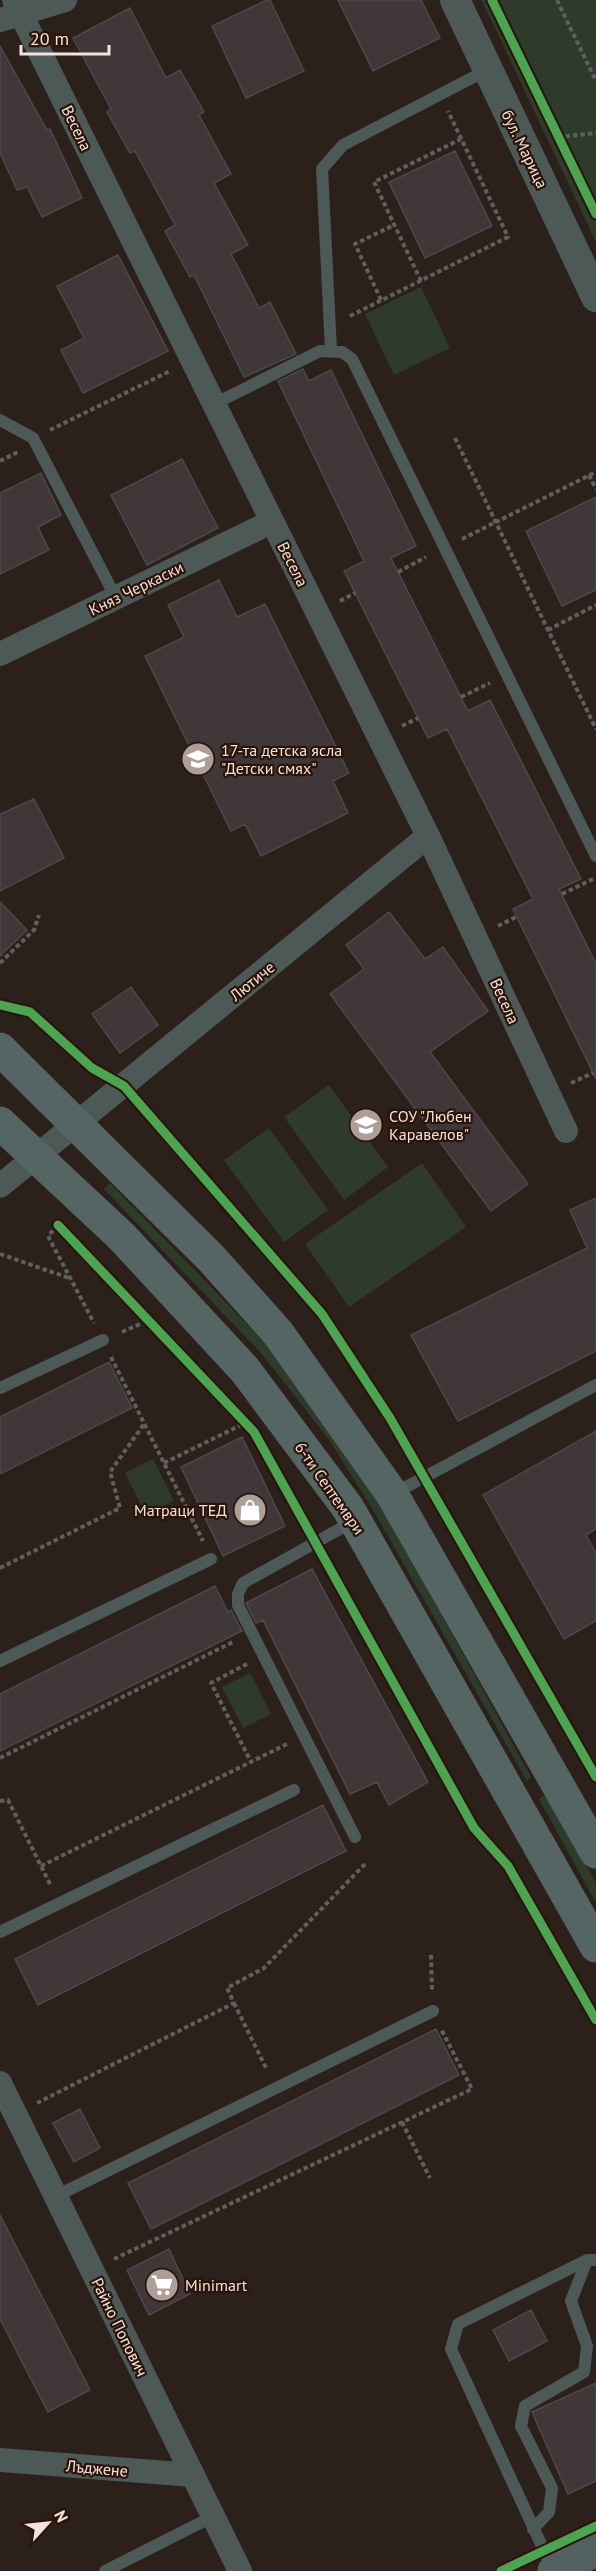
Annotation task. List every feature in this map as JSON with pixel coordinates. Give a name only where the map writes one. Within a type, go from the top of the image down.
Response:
[{"type":"main road","points":[[0,1049],[211,1258],[278,1334],[392,1494],[596,1852]]},
{"type":"main road","name":"6-ти Септември","points":[[0,1123],[122,1237],[245,1370],[355,1520],[596,1946]]},
{"type":"main road","points":[[554,2571],[596,2550]]},
{"type":"street","points":[[12,11],[65,0]]},
{"type":"street","name":"бул. Марица","points":[[454,0],[596,297]]},
{"type":"street","name":"Весела","points":[[12,11],[192,360],[428,836],[566,1131]]},
{"type":"street","name":"Княз Черкаски","points":[[0,654],[272,522]]},
{"type":"street","name":"Лютиче","points":[[0,1186],[428,836]]},
{"type":"street","name":"Райно Попович","points":[[0,2083],[240,2571]]},
{"type":"street","name":"Лъджене","points":[[0,2460],[193,2475]]},
{"type":"lane","points":[[331,350],[322,169],[343,145],[487,70]]},
{"type":"lane","points":[[214,404],[320,351],[342,352],[352,359],[596,856]]},
{"type":"lane","points":[[0,420],[33,438],[116,598]]},
{"type":"lane","points":[[0,1388],[103,1340]]},
{"type":"lane","points":[[392,1494],[596,1385]]},
{"type":"lane","points":[[355,1520],[243,1583],[238,1594],[238,1605],[355,1837]]},
{"type":"lane","points":[[0,1661],[212,1559]]},
{"type":"lane","points":[[0,1932],[294,1790]]},
{"type":"lane","points":[[56,2196],[433,2011]]},
{"type":"lane","points":[[533,2529],[549,2512],[552,2488],[521,2426],[525,2406],[584,2372],[586,2346],[571,2301],[591,2260]]},
{"type":"lane","points":[[554,2571],[451,2349],[458,2324],[591,2260]]},
{"type":"lane","points":[[105,2571],[214,2516]]},
{"type":"path","points":[[557,0],[596,81]]},
{"type":"path","points":[[330,326],[508,237],[440,94]]},
{"type":"path","points":[[553,127],[562,147]]},
{"type":"path","points":[[558,138],[596,133]]},
{"type":"path","points":[[421,281],[374,182],[461,139]]},
{"type":"path","points":[[381,300],[355,244],[394,225]]},
{"type":"path","points":[[33,438],[192,360]]},
{"type":"path","points":[[455,438],[596,729]]},
{"type":"path","points":[[398,572],[596,472]]},
{"type":"path","points":[[589,475],[596,489]]},
{"type":"path","points":[[548,630],[596,605]]},
{"type":"path","points":[[461,697],[506,675]]},
{"type":"path","points":[[562,894],[596,877]]},
{"type":"path","points":[[0,963],[34,930],[39,915]]},
{"type":"path","points":[[66,1234],[58,1225],[48,1236],[103,1340],[212,1559]]},
{"type":"path","points":[[0,1254],[70,1278]]},
{"type":"path","points":[[140,1311],[157,1329]]},
{"type":"path","points":[[103,1340],[148,1320]]},
{"type":"path","points":[[237,1414],[254,1432]]},
{"type":"path","points":[[164,1464],[245,1422]]},
{"type":"path","points":[[0,1568],[120,1508],[110,1472],[144,1424]]},
{"type":"path","points":[[0,1758],[252,1632]]},
{"type":"path","points":[[251,1762],[211,1683],[264,1656]]},
{"type":"path","points":[[41,1866],[304,1736]]},
{"type":"path","points":[[0,1801],[8,1800],[59,1903]]},
{"type":"path","points":[[276,2088],[227,1988],[264,1968],[367,1862]]},
{"type":"path","points":[[92,2270],[472,2089],[433,2011],[431,1955]]},
{"type":"path","points":[[15,2114],[234,2003]]},
{"type":"path","points":[[402,2122],[430,2178]]},
{"type":"green space","points":[[481,0],[596,0],[596,242],[495,28]]},
{"type":"green space","points":[[421,287],[450,348],[394,375],[365,314]]},
{"type":"green space","points":[[329,1085],[388,1167],[344,1200],[284,1117]]},
{"type":"green space","points":[[269,1128],[328,1210],[284,1242],[224,1160]]},
{"type":"green space","points":[[422,1163],[466,1227],[349,1307],[305,1244]]},
{"type":"green space","points":[[110,1183],[270,1348],[380,1503],[531,1777],[527,1781],[373,1510],[330,1441],[261,1353],[104,1189]]},
{"type":"green space","points":[[153,1459],[174,1501],[146,1515],[125,1473]]},
{"type":"green space","points":[[250,1673],[271,1714],[243,1728],[222,1687]]},
{"type":"green space","points":[[547,1794],[596,1883],[596,1903],[539,1799]]},
{"type":"building","points":[[270,0],[304,71],[246,98],[212,26]]},
{"type":"building","points":[[338,0],[421,0],[440,38],[373,71]]},
{"type":"building","points":[[130,8],[166,78],[180,70],[204,112],[199,115],[231,174],[214,183],[248,245],[231,254],[259,308],[270,302],[296,354],[244,377],[194,275],[190,277],[165,231],[175,225],[135,151],[130,153],[107,112],[111,109],[73,38]]},
{"type":"building","points":[[0,46],[47,130],[50,129],[82,198],[42,217],[27,187],[17,190],[0,153]]},
{"type":"building","points":[[455,151],[492,226],[425,258],[389,182]]},
{"type":"building","points":[[118,255],[168,351],[83,393],[61,350],[84,338],[57,286]]},
{"type":"building","points":[[303,369],[309,381],[331,370],[416,546],[391,558],[468,711],[490,700],[581,879],[559,889],[596,964],[596,1079],[513,909],[533,899],[447,729],[428,738],[344,571],[364,561],[278,381]]},
{"type":"building","points":[[182,459],[218,528],[147,565],[111,495]]},
{"type":"building","points":[[41,473],[61,515],[38,527],[49,550],[0,574],[0,493]]},
{"type":"building","points":[[596,497],[596,590],[562,606],[526,531]]},
{"type":"building","points":[[219,580],[237,617],[265,604],[349,773],[333,781],[348,813],[261,856],[245,824],[231,831],[145,656],[184,637],[168,605]]},
{"type":"building","points":[[34,799],[64,858],[0,891],[0,814]]},
{"type":"building","points":[[0,902],[27,930],[0,956]]},
{"type":"building","points":[[389,912],[425,959],[443,947],[488,1011],[430,1052],[528,1184],[491,1211],[330,994],[364,969],[346,945]]},
{"type":"building","points":[[131,987],[158,1025],[120,1053],[92,1014]]},
{"type":"building","points":[[596,1198],[596,1351],[458,1421],[411,1335],[587,1248],[570,1210]]},
{"type":"building","points":[[109,1362],[132,1408],[0,1474],[0,1417]]},
{"type":"building","points":[[596,1431],[596,1529],[586,1535],[596,1553],[596,1621],[564,1639],[483,1495]]},
{"type":"building","points":[[242,1437],[285,1526],[223,1556],[181,1467]]},
{"type":"building","points":[[312,1569],[428,1782],[389,1805],[377,1782],[350,1794],[263,1620],[256,1623],[246,1603]]},
{"type":"building","points":[[215,1586],[228,1612],[231,1610],[242,1631],[0,1751],[0,1694]]},
{"type":"building","points":[[323,1805],[346,1851],[38,2005],[15,1959]]},
{"type":"building","points":[[436,2029],[459,2075],[151,2229],[128,2183]]},
{"type":"building","points":[[80,2109],[100,2148],[74,2162],[53,2123]]},
{"type":"building","points":[[0,2215],[90,2390],[48,2412],[0,2319]]},
{"type":"building","points":[[169,2249],[190,2294],[149,2315],[127,2270]]},
{"type":"building","points":[[531,2310],[547,2341],[509,2361],[493,2330]]},
{"type":"building","points":[[596,2383],[596,2481],[568,2494],[532,2412]]},
{"type":"cycle path","points":[[492,0],[596,214]]},
{"type":"cycle path","points":[[0,1005],[30,1012],[92,1068],[124,1086],[322,1314],[390,1418],[596,1777]]},
{"type":"cycle path","points":[[58,1225],[254,1432],[474,1828],[508,1866],[596,2020]]},
{"type":"cycle path","points":[[501,2571],[596,2526]]},
{"type":"place","name":"17-та детска ясла \"Детски смях\"","points":[[198,759]]},
{"type":"place","name":"СОУ \"Любен Каравелов\"","points":[[366,1125]]},
{"type":"place","name":"Матраци ТЕД","points":[[250,1510]]},
{"type":"place","name":"Minimart","points":[[162,2285]]}]
